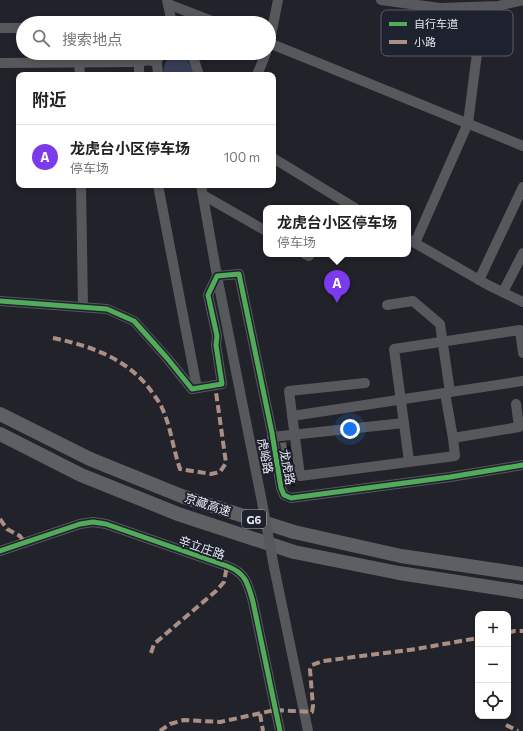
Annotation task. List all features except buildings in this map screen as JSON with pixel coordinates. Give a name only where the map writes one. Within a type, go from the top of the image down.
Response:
[{"type":"highway","name":"京藏高速","points":[[0,414],[90,459],[184,497],[294,532],[401,556],[523,574]]},
{"type":"highway","name":"京藏高速","points":[[0,434],[95,481],[178,514],[294,552],[399,574],[523,592]]},
{"type":"street","points":[[275,16],[278,0]]},
{"type":"street","points":[[381,0],[440,8],[498,6],[523,0]]},
{"type":"street","points":[[167,2],[170,16]]},
{"type":"street","points":[[167,2],[200,16]]},
{"type":"street","points":[[0,28],[16,28]]},
{"type":"street","points":[[276,49],[523,146]]},
{"type":"street","points":[[477,56],[468,124],[411,241],[479,280],[523,302]]},
{"type":"street","points":[[0,63],[139,62],[148,60]]},
{"type":"street","points":[[158,72],[159,60]]},
{"type":"street","points":[[194,60],[198,72]]},
{"type":"street","points":[[258,72],[263,60]]},
{"type":"street","points":[[79,62],[80,72]]},
{"type":"street","points":[[139,62],[139,72]]},
{"type":"street","points":[[276,160],[341,204]]},
{"type":"street","points":[[479,280],[523,187]]},
{"type":"street","points":[[81,188],[83,307]]},
{"type":"street","points":[[159,188],[197,388]]},
{"type":"street","points":[[202,190],[263,229]]},
{"type":"street","name":"虎峪路","points":[[202,190],[217,276],[274,567],[308,731]]},
{"type":"street","points":[[503,292],[523,253]]},
{"type":"street","name":"龙虎路","points":[[217,276],[239,274],[281,488],[284,495],[291,498],[450,477],[523,465]]},
{"type":"street","points":[[0,301],[107,309],[134,321],[167,358],[192,390],[222,384],[216,345],[217,336],[208,295],[217,276]]},
{"type":"street","points":[[365,383],[289,391],[300,476],[454,456],[440,324],[413,301],[387,305]]},
{"type":"street","points":[[409,461],[394,349],[520,330],[523,353]]},
{"type":"street","points":[[292,416],[523,381]]},
{"type":"street","points":[[453,438],[519,427],[516,404]]},
{"type":"street","points":[[272,437],[404,423]]},
{"type":"street","name":"辛立庄路","points":[[0,551],[69,527],[94,522],[106,524],[227,566],[240,572],[247,583],[254,602],[280,731]]},
{"type":"shaded area","points":[[168,60],[186,60],[190,64],[193,72],[163,72]]},
{"type":"marked path","points":[[53,338],[82,345],[110,356],[134,372],[145,383],[158,401],[165,415],[180,469],[211,474],[220,472],[226,463],[215,385]]},
{"type":"marked path","points":[[0,519],[7,529],[20,536],[24,542]]},
{"type":"marked path","points":[[151,653],[154,644],[216,591],[224,582],[227,566]]},
{"type":"marked path","points":[[511,632],[523,631]]},
{"type":"marked path","points":[[160,731],[170,724],[184,720],[220,722],[275,710],[312,712],[313,706],[310,670],[312,665],[323,661],[416,649],[475,639]]},
{"type":"marked path","points":[[260,714],[263,731]]},
{"type":"marked path","points":[[506,725],[518,731]]},
{"type":"cycle path","points":[[0,301],[107,309],[134,321],[192,389],[222,384],[216,345],[217,336],[208,295],[217,276],[239,274],[272,433],[281,488],[284,495],[291,498],[450,477],[523,465]]},
{"type":"cycle path","points":[[0,551],[80,524],[93,522],[106,524],[227,566],[238,572],[248,585],[253,602],[280,731]]},
{"type":"place","name":"龙虎台小区停车场","points":[[337,303]]}]
